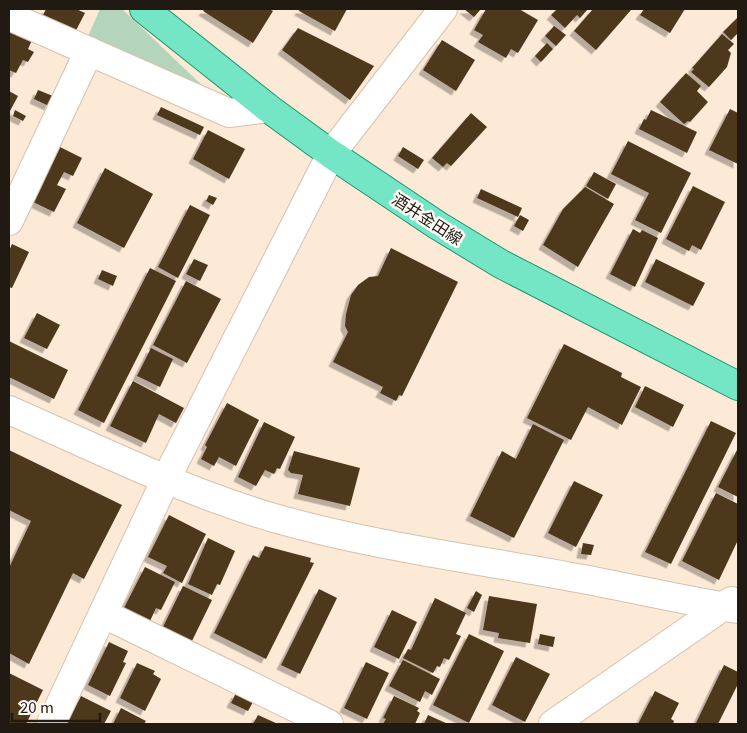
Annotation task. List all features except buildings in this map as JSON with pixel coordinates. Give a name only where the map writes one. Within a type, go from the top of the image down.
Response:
[{"type":"main road","name":"酒井金田線","points":[[144,9],[268,108],[331,154],[437,225],[501,264],[738,386]]},
{"type":"street","points":[[51,724],[166,480],[331,154],[443,9]]},
{"type":"street","points":[[9,16],[229,113],[268,108]]},
{"type":"street","points":[[9,221],[89,51]]},
{"type":"street","points":[[9,410],[166,480],[274,518],[415,550],[733,604]]},
{"type":"street","points":[[554,724],[733,604]]},
{"type":"street","points":[[104,614],[329,724]]},
{"type":"green space","points":[[100,9],[122,9],[208,91],[86,41]]}]
